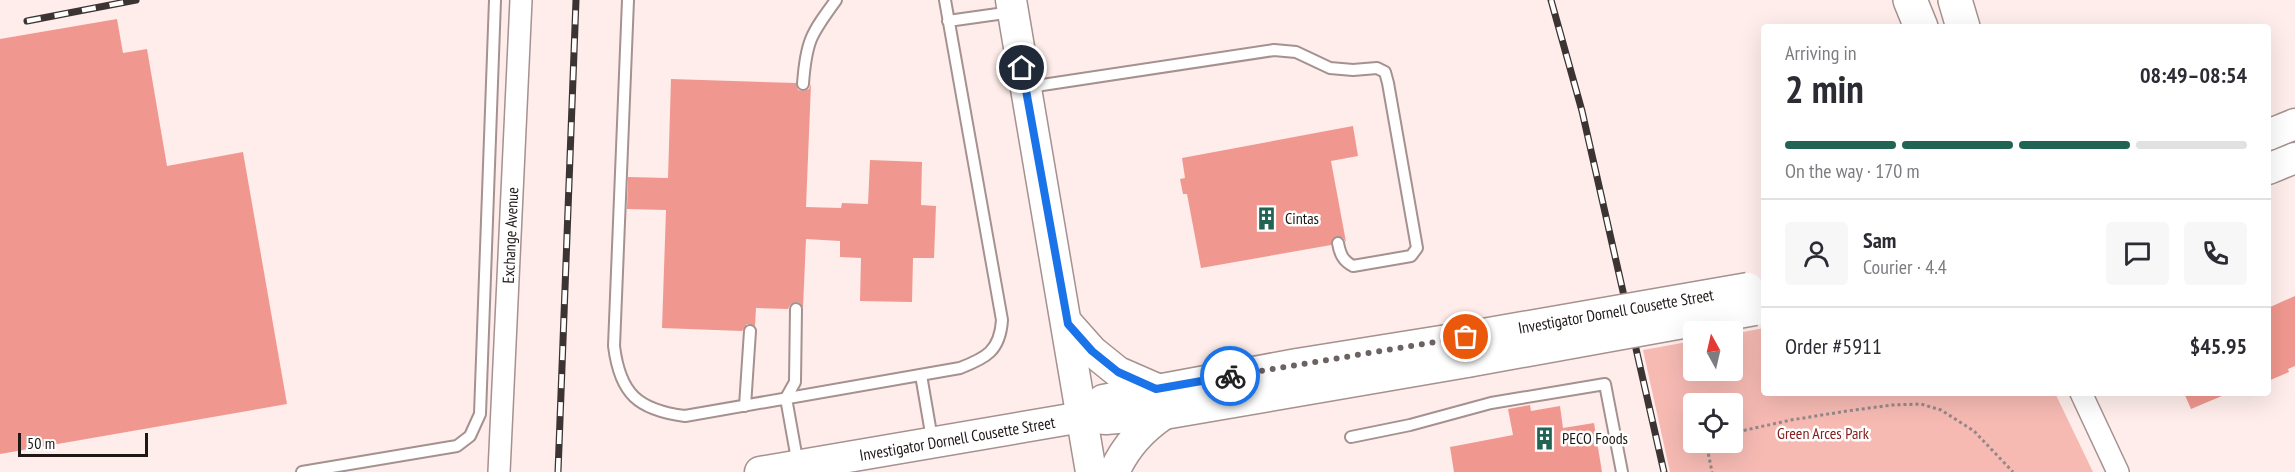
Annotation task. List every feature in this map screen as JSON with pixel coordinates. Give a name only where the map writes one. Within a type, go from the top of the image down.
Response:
[{"type":"highway","points":[[1908,0],[1910,24]]},
{"type":"highway","points":[[1908,0],[1920,24]]},
{"type":"highway","points":[[1955,0],[1962,24]]},
{"type":"main road","points":[[1012,6],[1068,324],[1091,472]]},
{"type":"main road","points":[[2271,134],[2295,124]]},
{"type":"main road","points":[[2271,168],[2295,158]]},
{"type":"main road","name":"Investigator Dornell Cousette Street","points":[[760,472],[1082,417],[1106,419],[1160,402],[1758,298]]},
{"type":"main road","points":[[1068,324],[1092,351],[1160,402],[1131,442],[1114,472]]},
{"type":"street","name":"Exchange Avenue","points":[[499,472],[521,0]]},
{"type":"street","points":[[2082,396],[2118,472]]},
{"type":"lane","points":[[302,472],[457,446],[470,436],[480,414],[495,0]]},
{"type":"lane","points":[[627,0],[614,346],[616,364],[623,382],[635,398],[659,412],[685,416],[960,368],[979,361],[994,349],[1001,332],[1002,320],[945,0]]},
{"type":"lane","points":[[803,84],[805,52],[812,35],[837,0]]},
{"type":"lane","points":[[948,21],[1012,6]]},
{"type":"lane","points":[[1026,87],[1274,50],[1296,52],[1330,68],[1353,70],[1377,68],[1385,72],[1388,83],[1417,248],[1411,256],[1353,266],[1345,262],[1338,243]]},
{"type":"lane","points":[[796,309],[795,382],[786,398],[798,465]]},
{"type":"lane","points":[[745,406],[750,331]]},
{"type":"lane","points":[[921,375],[932,442]]},
{"type":"lane","points":[[1351,437],[1410,425],[1491,403],[1605,384],[1622,472]]},
{"type":"path","points":[[1743,431],[1847,411],[1921,404],[1941,410],[1974,431],[2013,472]]},
{"type":"path","points":[[1708,453],[1712,472]]},
{"type":"green space","name":"Green Arces Park","points":[[1761,329],[1761,396],[2056,396],[2093,472],[1670,472],[1643,350],[1683,343],[1683,381],[1743,381],[1743,332]]},
{"type":"building","points":[[117,19],[123,53],[147,49],[167,166],[243,152],[287,404],[0,454],[0,39]]},
{"type":"building","points":[[671,79],[796,83],[798,90],[803,91],[809,89],[811,84],[806,207],[841,208],[842,203],[868,204],[870,160],[922,162],[921,205],[936,206],[934,258],[913,258],[912,302],[860,301],[861,258],[840,257],[840,241],[806,239],[803,308],[800,303],[796,302],[788,309],[756,308],[755,326],[747,324],[742,331],[662,328],[666,210],[627,209],[628,177],[668,178]]},
{"type":"building","name":"Cintas","points":[[1353,126],[1358,156],[1331,161],[1346,242],[1337,236],[1333,238],[1331,245],[1201,268],[1187,194],[1183,194],[1180,179],[1185,178],[1182,158]]},
{"type":"building","points":[[2295,296],[2295,366],[2288,369],[2289,372],[2271,380],[2271,307]]},
{"type":"building","points":[[2185,396],[2222,396],[2191,409]]},
{"type":"building","name":"PECO Foods","points":[[1530,405],[1531,411],[1560,406],[1563,428],[1594,423],[1602,472],[1454,472],[1450,447],[1513,435],[1508,409]]},
{"type":"railway","points":[[27,21],[136,0]]},
{"type":"railway","points":[[558,472],[576,0]]},
{"type":"railway","points":[[1551,0],[1582,111],[1664,472]]},
{"type":"way so far","points":[[1230,376],[1466,337]]},
{"type":"place","name":"Cintas","points":[[1267,218]]},
{"type":"place","name":"PECO Foods","points":[[1544,438]]},
{"type":"route","points":[[1022,68],[1068,324],[1092,351],[1118,372],[1156,389],[1230,376]]}]
